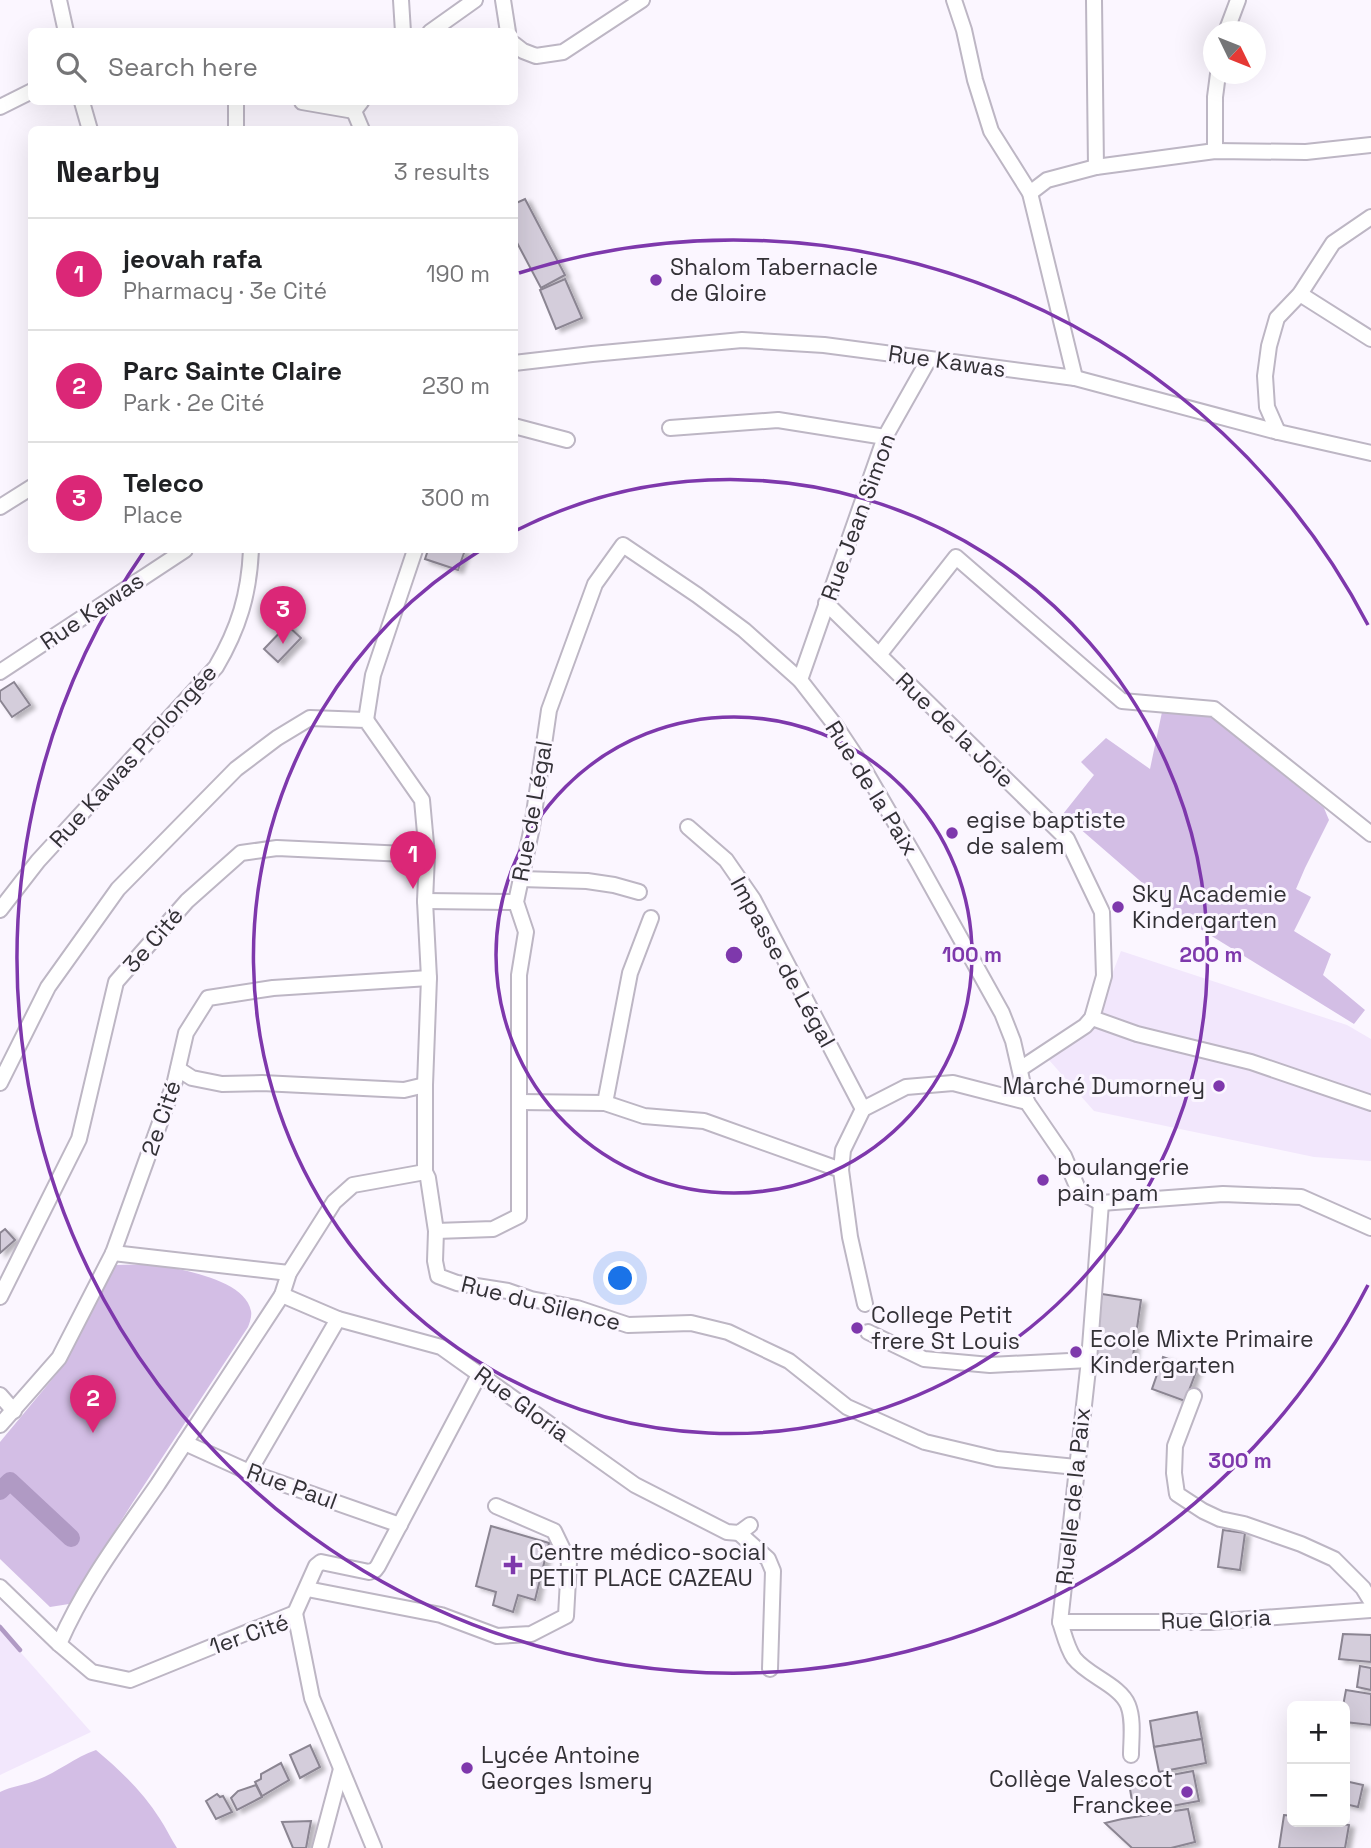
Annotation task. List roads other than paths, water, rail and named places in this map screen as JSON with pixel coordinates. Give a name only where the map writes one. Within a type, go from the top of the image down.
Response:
[{"type":"street","points":[[59,0],[65,28]]},
{"type":"street","points":[[401,0],[403,28]]},
{"type":"street","points":[[436,28],[475,0]]},
{"type":"street","points":[[503,0],[507,28]]},
{"type":"street","points":[[518,47],[536,56],[563,52],[642,0]]},
{"type":"street","points":[[954,0],[991,131],[1030,193],[1075,378]]},
{"type":"street","points":[[1094,0],[1096,167]]},
{"type":"street","points":[[1230,21],[1238,0]]},
{"type":"street","points":[[1215,151],[1217,84]]},
{"type":"street","points":[[0,107],[28,93]]},
{"type":"street","points":[[83,105],[89,126]]},
{"type":"street","points":[[236,105],[236,126]]},
{"type":"street","points":[[357,106],[361,126]]},
{"type":"street","points":[[1030,193],[1047,180],[1096,167],[1215,151],[1306,152],[1371,145]]},
{"type":"street","points":[[1278,432],[1267,407],[1265,376],[1269,346],[1277,318],[1300,294],[1333,243],[1371,217]]},
{"type":"street","points":[[1300,294],[1371,339]]},
{"type":"street","name":"Rue Kawas","points":[[518,363],[742,340],[824,345],[1075,378],[1278,432],[1371,453]]},
{"type":"street","name":"Rue Jean Simon","points":[[800,680],[885,437],[929,359]]},
{"type":"street","points":[[670,428],[778,420],[885,437]]},
{"type":"street","points":[[518,427],[567,440]]},
{"type":"street","points":[[0,508],[28,490]]},
{"type":"street","name":"Rue de la Paix","points":[[623,545],[722,613],[800,680],[835,725],[918,862],[1002,1013],[1013,1041],[1027,1102]]},
{"type":"street","name":"Rue de Légal","points":[[436,1231],[493,1229],[519,1216],[519,975],[526,932],[516,902],[532,827],[549,710],[595,584],[623,545]]},
{"type":"street","name":"Rue Kawas","points":[[0,672],[180,553]]},
{"type":"street","name":"Rue Kawas Prolongée","points":[[0,910],[38,861],[216,667],[242,614],[250,577],[251,553]]},
{"type":"street","points":[[414,553],[373,675],[366,720],[422,800],[427,855],[425,901],[429,978],[425,1085],[426,1175],[436,1231]]},
{"type":"street","points":[[879,655],[956,557],[1122,701],[1214,709],[1371,834]]},
{"type":"street","name":"Rue de la Joie","points":[[827,603],[1068,839],[1102,912],[1104,976],[1092,1018]]},
{"type":"street","points":[[0,1083],[48,987],[118,889],[236,769],[277,738],[310,719],[366,720]]},
{"type":"street","name":"Impasse de Légal","points":[[688,827],[726,859],[753,900],[863,1109]]},
{"type":"street","name":"3e Cité","points":[[0,1297],[79,1139],[116,982],[187,901],[241,853],[277,848],[427,855]]},
{"type":"street","points":[[521,880],[587,881],[639,892]]},
{"type":"street","points":[[425,901],[516,902]]},
{"type":"street","points":[[605,1103],[630,973],[651,918]]},
{"type":"street","name":"2e Cité","points":[[0,1425],[59,1358],[113,1253],[175,1081],[186,1033],[208,998],[273,988],[429,978]]},
{"type":"street","points":[[1020,1069],[1085,1026],[1092,1018],[1137,1034],[1251,1062],[1371,1103]]},
{"type":"street","points":[[178,1069],[192,1078],[222,1084],[262,1083],[404,1090],[425,1085]]},
{"type":"street","points":[[865,1304],[850,1237],[841,1170],[843,1150],[863,1109],[906,1087],[953,1083],[1027,1102],[1064,1156],[1079,1191],[1101,1203],[1223,1194],[1301,1197],[1371,1228]]},
{"type":"street","points":[[519,1101],[605,1103],[644,1116],[704,1121],[841,1170]]},
{"type":"street","points":[[59,1644],[89,1585],[282,1295],[289,1273],[334,1202],[353,1185],[426,1175]]},
{"type":"street","name":"Ruelle de la Paix","points":[[1060,1622],[1088,1360],[1101,1203]]},
{"type":"street","name":"Rue du Silence","points":[[436,1231],[435,1261],[438,1276],[457,1283],[508,1291],[531,1299],[577,1308],[628,1325],[691,1323],[728,1332],[789,1361],[847,1407],[925,1442],[997,1460],[1076,1467]]},
{"type":"street","points":[[113,1253],[289,1273]]},
{"type":"street","name":"Rue Gloria","points":[[282,1295],[338,1319],[441,1347],[635,1485],[727,1532],[744,1529],[768,1559],[772,1571],[770,1669]]},
{"type":"street","points":[[249,1472],[338,1319]]},
{"type":"street","points":[[868,1332],[924,1359],[990,1365],[1088,1360]]},
{"type":"street","points":[[295,1613],[316,1566],[321,1562],[369,1572],[375,1570],[480,1373]]},
{"type":"street","points":[[0,1395],[14,1411]]},
{"type":"street","points":[[1194,1396],[1175,1446],[1174,1473],[1177,1494],[1220,1519],[1244,1524],[1301,1544],[1334,1559],[1363,1588],[1371,1601]]},
{"type":"street","name":"Rue Paul","points":[[185,1443],[249,1472],[400,1525]]},
{"type":"street","points":[[307,1588],[441,1615],[497,1636],[531,1634],[566,1616],[569,1562],[554,1531],[496,1506]]},
{"type":"street","name":"1er Cité","points":[[0,1587],[92,1672],[130,1680],[295,1613],[312,1698],[374,1848]]},
{"type":"street","name":"Rue Gloria","points":[[1060,1622],[1210,1622],[1371,1610]]},
{"type":"street","points":[[1060,1622],[1074,1658],[1128,1703],[1131,1716],[1131,1755]]},
{"type":"street","points":[[320,1848],[341,1769]]},
{"type":"waterway","points":[[0,1491],[10,1481],[71,1538]]},
{"type":"waterway","points":[[0,1627],[20,1650]]},
{"type":"place","name":"Shalom Tabernacle de Gloire","points":[[656,280]]},
{"type":"place","name":"Teleco","points":[[283,644]]},
{"type":"place","name":"egise baptiste de salem","points":[[952,833]]},
{"type":"place","name":"jeovah rafa","points":[[413,889]]},
{"type":"place","name":"Sky Academie Kindergarten","points":[[1118,907]]},
{"type":"place","name":"Marché Dumorney","points":[[1219,1086]]},
{"type":"place","name":"boulangerie pain pam","points":[[1043,1180]]},
{"type":"place","name":"College Petit frere St Louis","points":[[857,1328]]},
{"type":"place","name":"Ecole Mixte Primaire Kindergarten","points":[[1076,1352]]},
{"type":"place","name":"Parc Sainte Claire","points":[[93,1433]]},
{"type":"place","name":"Centre médico-social PETIT PLACE CAZEAU","points":[[513,1565]]},
{"type":"place","name":"Lycée Antoine Georges Ismery","points":[[467,1768]]},
{"type":"place","name":"Collège Valescot Franckee","points":[[1187,1792]]}]
